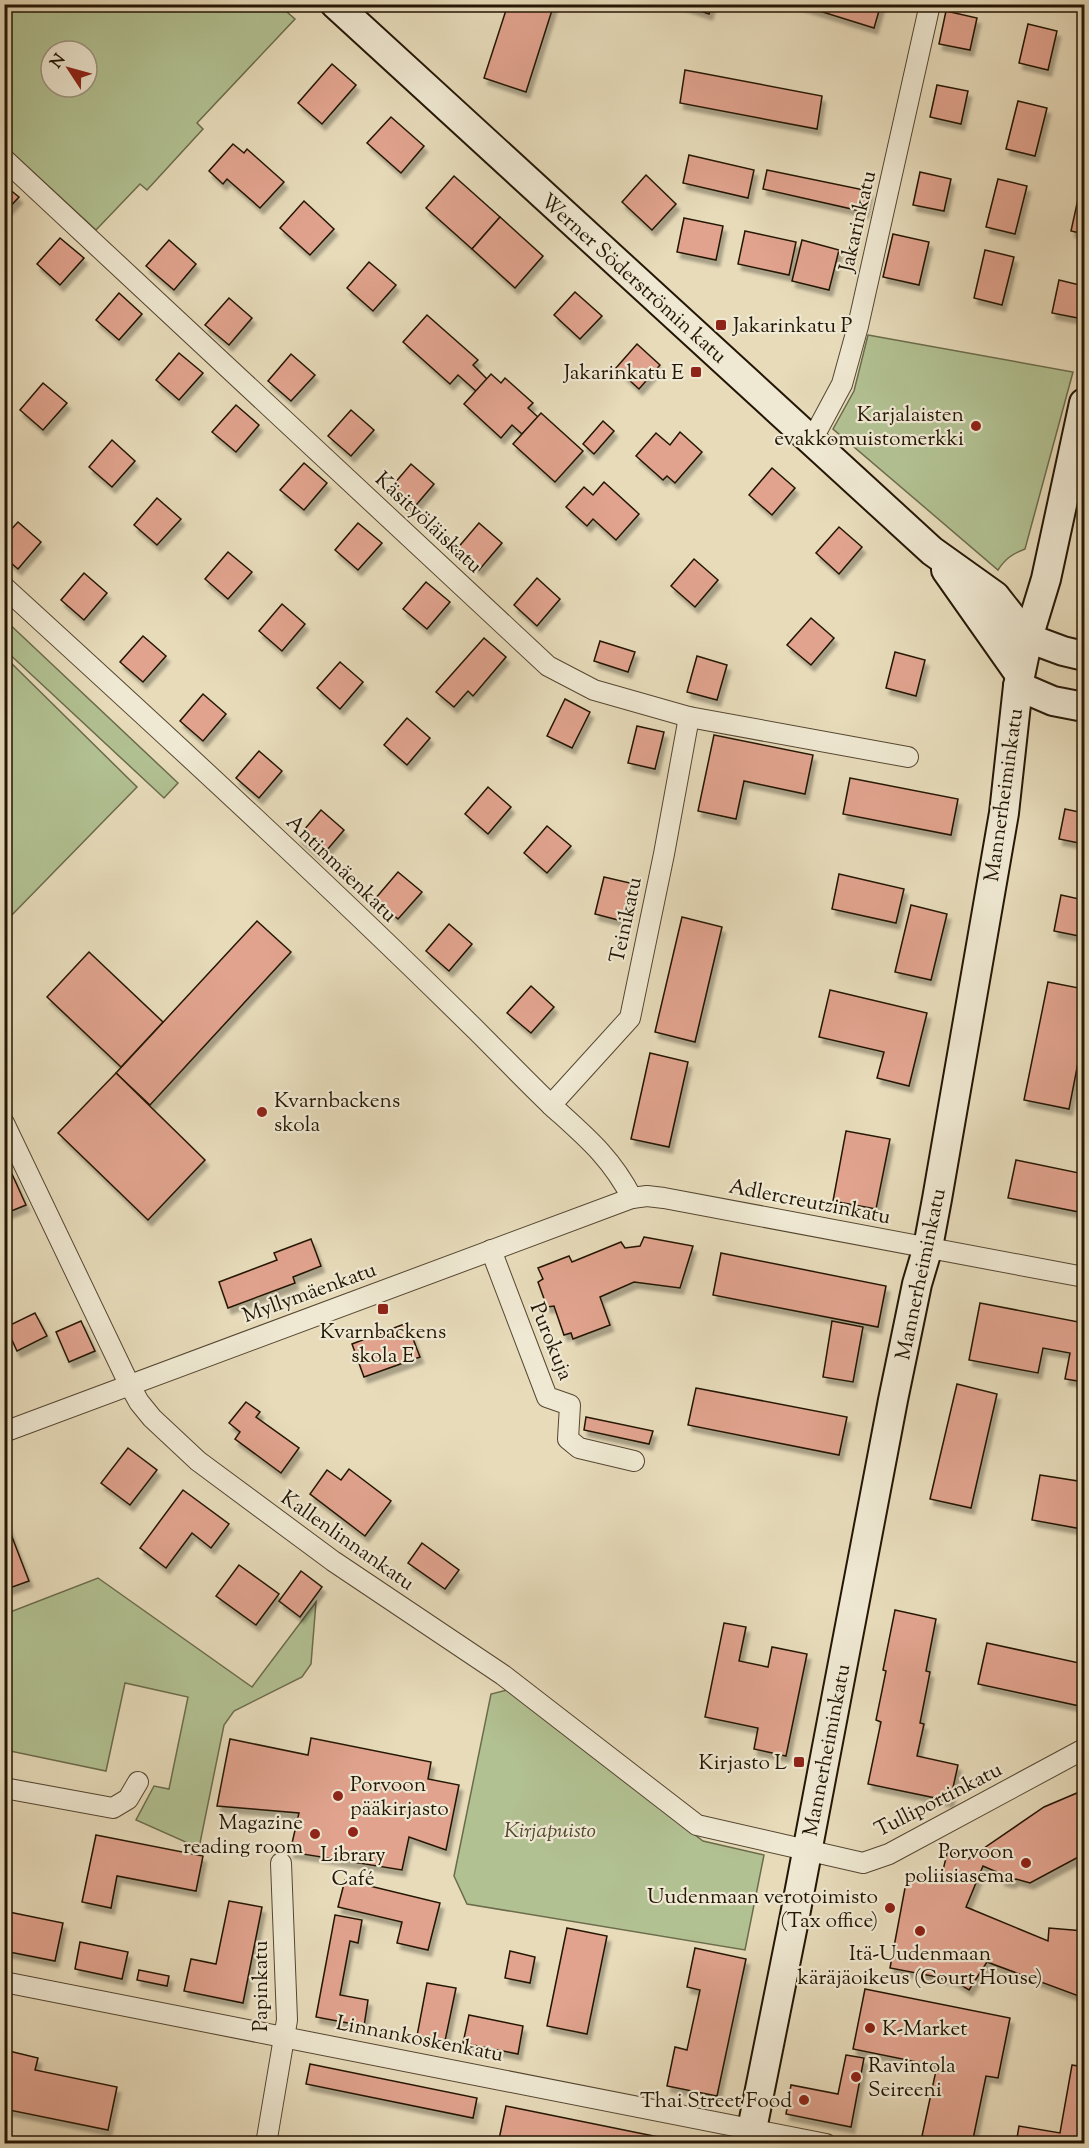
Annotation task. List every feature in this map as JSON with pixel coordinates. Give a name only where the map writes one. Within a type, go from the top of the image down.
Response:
[{"type":"main road","name":"Werner Söderströmin katu","points":[[335,4],[932,551],[995,596],[1028,638]]},
{"type":"main road","name":"Mannerheiminkatu","points":[[750,2136],[893,1400],[917,1284],[928,1247],[1004,813],[1019,681],[1028,638],[1046,579],[1084,403]]},
{"type":"main road","name":"Werner Söderströmin katu","points":[[932,551],[1019,681]]},
{"type":"main road","points":[[1028,638],[1084,656]]},
{"type":"main road","points":[[1019,681],[1053,701],[1084,707]]},
{"type":"street","name":"Jakarinkatu","points":[[812,440],[842,384],[858,326],[930,4]]},
{"type":"street","name":"Käsityöläiskatu","points":[[4,159],[548,666],[594,690],[689,717],[908,757]]},
{"type":"street","name":"Antinmäenkatu","points":[[4,587],[211,776],[429,983],[551,1105],[599,1149],[617,1171],[632,1198]]},
{"type":"street","name":"Teinikatu","points":[[551,1105],[630,1018],[689,717]]},
{"type":"street","name":"Kallenlinnankatu","points":[[4,1123],[139,1402],[152,1418],[198,1461],[333,1561],[503,1675],[697,1825],[807,1851]]},
{"type":"street","name":"Adlercreutzinkatu","points":[[632,1198],[647,1196],[664,1198],[1084,1277]]},
{"type":"street","name":"Myllymäenkatu","points":[[4,1432],[632,1198]]},
{"type":"street","name":"Purokuja","points":[[491,1250],[547,1397],[570,1405],[568,1439],[579,1448],[634,1461]]},
{"type":"street","name":"Tulliportinkatu","points":[[807,1851],[863,1863],[889,1854],[1084,1749]]},
{"type":"street","points":[[4,1788],[113,1808],[128,1799],[138,1782]]},
{"type":"street","name":"Papinkatu","points":[[266,2144],[287,2020],[281,1863]]},
{"type":"street","name":"Linnankoskenkatu","points":[[4,1982],[285,2036],[750,2136],[826,2144]]},
{"type":"green space","points":[[5,5],[279,5],[295,19],[197,123],[203,129],[147,190],[140,184],[96,230],[5,146]]},
{"type":"green space","points":[[868,335],[1073,372],[1025,549],[1009,557],[998,570],[833,429],[854,391]]},
{"type":"green space","points":[[4,619],[178,783],[164,798],[5,650]]},
{"type":"green space","points":[[5,657],[137,787],[4,922]]},
{"type":"green space","points":[[98,1578],[252,1687],[316,1602],[311,1664],[302,1677],[234,1711],[224,1725],[199,1848],[136,1820],[154,1786],[169,1789],[188,1697],[125,1683],[106,1771],[5,1750],[5,1614]]},
{"type":"green space","name":"Kirjapuisto","points":[[507,1690],[703,1841],[764,1855],[745,1950],[467,1904],[454,1876],[491,1694]]},
{"type":"building","points":[[508,4],[554,4],[526,92],[484,78]]},
{"type":"building","points":[[680,4],[712,4],[709,14]]},
{"type":"building","points":[[797,4],[881,4],[874,28]]},
{"type":"building","points":[[946,11],[977,18],[970,50],[939,44]]},
{"type":"building","points":[[1028,24],[1057,31],[1048,70],[1019,63]]},
{"type":"building","points":[[332,64],[356,85],[322,124],[298,103]]},
{"type":"building","points":[[685,70],[822,96],[817,129],[680,103]]},
{"type":"building","points":[[937,85],[968,91],[961,124],[930,117]]},
{"type":"building","points":[[1018,101],[1047,108],[1035,156],[1006,149]]},
{"type":"building","points":[[391,117],[424,146],[401,173],[367,143]]},
{"type":"building","points":[[233,144],[244,153],[247,149],[284,182],[260,208],[227,179],[223,184],[209,171]]},
{"type":"building","points":[[689,155],[754,170],[748,198],[683,183]]},
{"type":"building","points":[[767,170],[869,191],[865,212],[763,189]]},
{"type":"building","points":[[920,172],[951,179],[944,211],[913,205]]},
{"type":"building","points":[[646,175],[676,204],[652,230],[622,202]]},
{"type":"building","points":[[454,176],[500,217],[472,249],[426,208]]},
{"type":"building","points":[[998,179],[1027,186],[1015,234],[986,227]]},
{"type":"building","points":[[4,185],[19,197],[4,213]]},
{"type":"building","points":[[1078,199],[1084,200],[1084,234],[1071,231]]},
{"type":"building","points":[[304,201],[334,229],[310,255],[280,228]]},
{"type":"building","points":[[500,217],[543,256],[515,288],[472,249]]},
{"type":"building","points":[[684,218],[723,226],[716,260],[677,252]]},
{"type":"building","points":[[745,231],[796,242],[789,275],[738,264]]},
{"type":"building","points":[[893,234],[929,242],[919,285],[883,277]]},
{"type":"building","points":[[60,238],[84,258],[60,285],[37,264]]},
{"type":"building","points":[[169,240],[196,264],[174,290],[146,266]]},
{"type":"building","points":[[802,240],[839,250],[829,290],[792,281]]},
{"type":"building","points":[[985,250],[1014,257],[1002,305],[974,298]]},
{"type":"building","points":[[369,262],[396,285],[373,311],[347,288]]},
{"type":"building","points":[[1059,280],[1084,286],[1083,319],[1052,313]]},
{"type":"building","points":[[575,292],[602,316],[580,339],[554,315]]},
{"type":"building","points":[[119,293],[142,314],[119,340],[96,320]]},
{"type":"building","points":[[229,298],[252,318],[229,345],[205,325]]},
{"type":"building","points":[[427,315],[478,360],[473,365],[487,379],[476,391],[458,375],[450,384],[403,342]]},
{"type":"building","points":[[637,344],[660,365],[639,389],[616,368]]},
{"type":"building","points":[[179,353],[203,373],[179,400],[156,380]]},
{"type":"building","points":[[291,354],[315,375],[291,401],[268,381]]},
{"type":"building","points":[[491,374],[501,383],[505,378],[533,403],[528,408],[538,417],[522,434],[512,425],[501,438],[464,404]]},
{"type":"building","points":[[43,383],[67,403],[43,430],[20,410]]},
{"type":"building","points":[[236,405],[259,425],[236,452],[212,432]]},
{"type":"building","points":[[351,410],[374,430],[351,456],[328,436]]},
{"type":"building","points":[[541,413],[583,451],[555,482],[513,444]]},
{"type":"building","points":[[603,421],[614,431],[594,454],[583,444]]},
{"type":"building","points":[[680,432],[702,452],[675,483],[667,476],[663,480],[636,456],[656,433],[670,445]]},
{"type":"building","points":[[112,440],[135,461],[112,487],[89,467]]},
{"type":"building","points":[[304,463],[327,483],[304,510],[280,490]]},
{"type":"building","points":[[411,464],[434,484],[411,511],[388,491]]},
{"type":"building","points":[[772,468],[795,488],[772,515],[749,495]]},
{"type":"building","points":[[604,482],[639,514],[616,540],[593,519],[587,526],[566,507],[584,487],[593,495]]},
{"type":"building","points":[[157,498],[181,519],[157,545],[134,525]]},
{"type":"building","points":[[18,522],[41,542],[18,569],[4,557],[4,537]]},
{"type":"building","points":[[358,523],[382,543],[358,570],[335,550]]},
{"type":"building","points":[[479,523],[502,543],[479,570],[456,550]]},
{"type":"building","points":[[839,527],[862,547],[839,574],[816,553]]},
{"type":"building","points":[[228,552],[252,572],[228,599],[205,579]]},
{"type":"building","points":[[694,559],[718,580],[695,607],[671,586]]},
{"type":"building","points":[[84,573],[107,593],[84,620],[61,600]]},
{"type":"building","points":[[537,578],[560,599],[537,626],[514,605]]},
{"type":"building","points":[[426,582],[450,602],[427,629],[403,609]]},
{"type":"building","points":[[282,604],[305,624],[282,651],[259,631]]},
{"type":"building","points":[[811,618],[834,638],[811,665],[787,645]]},
{"type":"building","points":[[143,636],[166,656],[143,682],[120,662]]},
{"type":"building","points":[[484,638],[506,657],[473,696],[468,691],[454,707],[436,692]]},
{"type":"building","points":[[600,641],[635,652],[628,672],[594,661]]},
{"type":"building","points":[[895,652],[925,660],[916,696],[886,688]]},
{"type":"building","points":[[697,656],[727,665],[717,700],[687,692]]},
{"type":"building","points":[[340,662],[363,682],[340,709],[317,688]]},
{"type":"building","points":[[203,694],[226,714],[203,741],[180,721]]},
{"type":"building","points":[[565,699],[590,712],[572,748],[547,736]]},
{"type":"building","points":[[407,718],[430,738],[407,765],[384,745]]},
{"type":"building","points":[[637,726],[664,732],[655,769],[628,763]]},
{"type":"building","points":[[714,735],[813,755],[805,794],[744,781],[736,819],[698,811]]},
{"type":"building","points":[[259,751],[282,771],[259,798],[236,778]]},
{"type":"building","points":[[850,778],[958,799],[951,835],[843,814]]},
{"type":"building","points":[[488,787],[511,807],[488,834],[465,814]]},
{"type":"building","points":[[1065,809],[1084,813],[1084,844],[1059,839]]},
{"type":"building","points":[[321,810],[344,830],[321,857],[298,837]]},
{"type":"building","points":[[547,826],[571,846],[547,873],[524,853]]},
{"type":"building","points":[[398,872],[422,892],[398,919],[375,899]]},
{"type":"building","points":[[839,874],[904,889],[896,923],[832,909]]},
{"type":"building","points":[[604,877],[630,883],[622,921],[595,914]]},
{"type":"building","points":[[1061,895],[1084,900],[1084,937],[1054,931]]},
{"type":"building","points":[[911,905],[947,914],[931,980],[895,972]]},
{"type":"building","points":[[682,917],[722,927],[695,1042],[655,1032]]},
{"type":"building","points":[[257,921],[291,952],[150,1105],[116,1073]]},
{"type":"building","points":[[449,924],[472,944],[449,971],[426,951]]},
{"type":"building","points":[[89,952],[163,1022],[121,1067],[47,997]]},
{"type":"building","points":[[1048,982],[1084,989],[1084,1032],[1069,1109],[1024,1100]]},
{"type":"building","points":[[531,986],[554,1007],[531,1033],[507,1013]]},
{"type":"building","points":[[830,990],[927,1013],[909,1086],[877,1078],[884,1052],[819,1037]]},
{"type":"building","points":[[650,1053],[688,1062],[669,1147],[631,1139]]},
{"type":"building","points":[[116,1073],[205,1160],[148,1220],[58,1133]]},
{"type":"building","points":[[846,1131],[890,1139],[876,1209],[833,1201]]},
{"type":"building","points":[[1016,1160],[1084,1174],[1084,1213],[1008,1198]]},
{"type":"building","points":[[12,1174],[26,1205],[4,1214],[4,1178]]},
{"type":"building","points":[[644,1237],[693,1246],[680,1288],[634,1282],[600,1297],[610,1325],[573,1339],[571,1333],[564,1335],[554,1306],[547,1307],[538,1282],[543,1279],[538,1268],[569,1256],[572,1262],[621,1242],[625,1248],[640,1246]]},
{"type":"building","points":[[311,1239],[321,1266],[293,1277],[295,1283],[228,1308],[219,1282],[277,1260],[274,1253]]},
{"type":"building","points":[[721,1253],[886,1286],[878,1327],[713,1295]]},
{"type":"building","points":[[980,1303],[1084,1323],[1084,1382],[1065,1379],[1070,1353],[1043,1348],[1038,1373],[969,1360]]},
{"type":"building","points":[[35,1313],[47,1336],[17,1351],[6,1327]]},
{"type":"building","points":[[81,1321],[95,1351],[69,1362],[56,1332]]},
{"type":"building","points":[[832,1321],[863,1327],[853,1382],[823,1377]]},
{"type":"building","points":[[407,1323],[420,1357],[364,1377],[352,1344]]},
{"type":"building","points":[[957,1384],[997,1394],[971,1508],[930,1499]]},
{"type":"building","points":[[696,1388],[847,1417],[839,1455],[688,1425]]},
{"type":"building","points":[[246,1402],[260,1412],[256,1417],[299,1448],[281,1473],[235,1439],[240,1432],[229,1423]]},
{"type":"building","points":[[586,1417],[653,1431],[649,1444],[584,1430]]},
{"type":"building","points":[[128,1448],[157,1470],[130,1505],[101,1483]]},
{"type":"building","points":[[349,1469],[391,1501],[365,1536],[310,1494],[327,1470],[341,1480]]},
{"type":"building","points":[[1040,1475],[1084,1482],[1082,1529],[1032,1520]]},
{"type":"building","points":[[183,1490],[229,1524],[211,1548],[192,1533],[166,1568],[140,1548]]},
{"type":"building","points":[[4,1516],[29,1581],[4,1590]]},
{"type":"building","points":[[422,1543],[459,1570],[445,1589],[408,1563]]},
{"type":"building","points":[[239,1565],[279,1594],[256,1625],[216,1596]]},
{"type":"building","points":[[301,1571],[322,1587],[300,1617],[279,1601]]},
{"type":"building","points":[[895,1610],[936,1619],[926,1671],[930,1672],[920,1723],[924,1724],[917,1756],[958,1765],[950,1801],[868,1784],[881,1722],[876,1720]]},
{"type":"building","points":[[724,1623],[746,1627],[739,1661],[768,1667],[772,1647],[807,1654],[786,1756],[754,1749],[758,1728],[705,1717]]},
{"type":"building","points":[[987,1643],[1084,1664],[1084,1707],[978,1684]]},
{"type":"building","name":"Porvoon pääkirjasto","points":[[311,1738],[431,1762],[428,1779],[459,1785],[446,1850],[409,1837],[402,1870],[290,1852],[299,1813],[217,1806],[230,1739],[308,1755]]},
{"type":"building","points":[[1084,1790],[1084,1854],[1030,1883],[1016,1879],[1011,1882],[1002,1880],[997,1872],[983,1866],[966,1907],[1048,1941],[1049,1928],[1084,1931],[1084,1998],[987,1962],[969,1990],[953,1980],[890,1968],[908,1872],[941,1878],[948,1850],[968,1859],[1044,1807]]},
{"type":"building","points":[[96,1835],[203,1856],[196,1891],[117,1876],[111,1908],[82,1902]]},
{"type":"building","points":[[345,1880],[440,1903],[428,1950],[397,1943],[402,1922],[338,1907]]},
{"type":"building","points":[[229,1901],[262,1907],[243,2003],[184,1991],[191,1959],[216,1964]]},
{"type":"building","points":[[4,1911],[63,1923],[55,1961],[4,1951]]},
{"type":"building","points":[[335,1915],[362,1920],[358,1943],[350,1941],[340,1995],[368,2000],[364,2026],[316,2017]]},
{"type":"building","points":[[567,1928],[607,1936],[587,2034],[547,2026]]},
{"type":"building","points":[[80,1942],[128,1952],[122,1979],[75,1969]]},
{"type":"building","points":[[695,1948],[746,1959],[717,2096],[667,2086],[675,2047],[687,2050],[700,1990],[687,1987]]},
{"type":"building","points":[[510,1951],[535,1957],[530,1983],[505,1978]]},
{"type":"building","points":[[139,1970],[169,1976],[167,1986],[137,1980]]},
{"type":"building","points":[[427,1983],[456,1988],[445,2041],[417,2036]]},
{"type":"building","points":[[865,1989],[1010,2018],[998,2078],[986,2076],[972,2144],[960,2144],[922,2136],[937,2066],[853,2049]]},
{"type":"building","points":[[469,2015],[523,2026],[518,2054],[463,2043]]},
{"type":"building","points":[[9,2051],[38,2058],[35,2070],[117,2087],[108,2130],[4,2109],[4,2072]]},
{"type":"building","points":[[846,2055],[864,2058],[851,2127],[786,2114],[791,2085],[838,2094]]},
{"type":"building","points":[[310,2064],[477,2098],[473,2118],[306,2084]]},
{"type":"building","points":[[1072,2065],[1084,2067],[1084,2144],[1016,2144],[1019,2126],[1060,2133]]},
{"type":"building","points":[[506,2106],[693,2144],[498,2144]]},
{"type":"place","name":"Jakarinkatu P","points":[[721,325]]},
{"type":"place","name":"Jakarinkatu E","points":[[696,372]]},
{"type":"place","name":"Karjalaisten evakkomuistomerkki","points":[[976,426]]},
{"type":"place","name":"Kvarnbackens skola","points":[[262,1112]]},
{"type":"place","name":"Kvarnbackens skola E","points":[[383,1309]]},
{"type":"place","name":"Kirjasto L","points":[[799,1762]]},
{"type":"place","name":"Porvoon pääkirjasto","points":[[338,1796]]},
{"type":"place","name":"Library Café","points":[[353,1832]]},
{"type":"place","name":"Magazine reading room","points":[[315,1834]]},
{"type":"place","name":"Porvoon poliisiasema","points":[[1026,1863]]},
{"type":"place","name":"Uudenmaan verotoimisto (Tax office)","points":[[890,1908]]},
{"type":"place","name":"Itä-Uudenmaan käräjäoikeus (Court House)","points":[[920,1931]]},
{"type":"place","name":"K-Market","points":[[870,2028]]},
{"type":"place","name":"Ravintola Seireeni","points":[[856,2077]]},
{"type":"place","name":"Thai Street Food","points":[[804,2100]]}]
